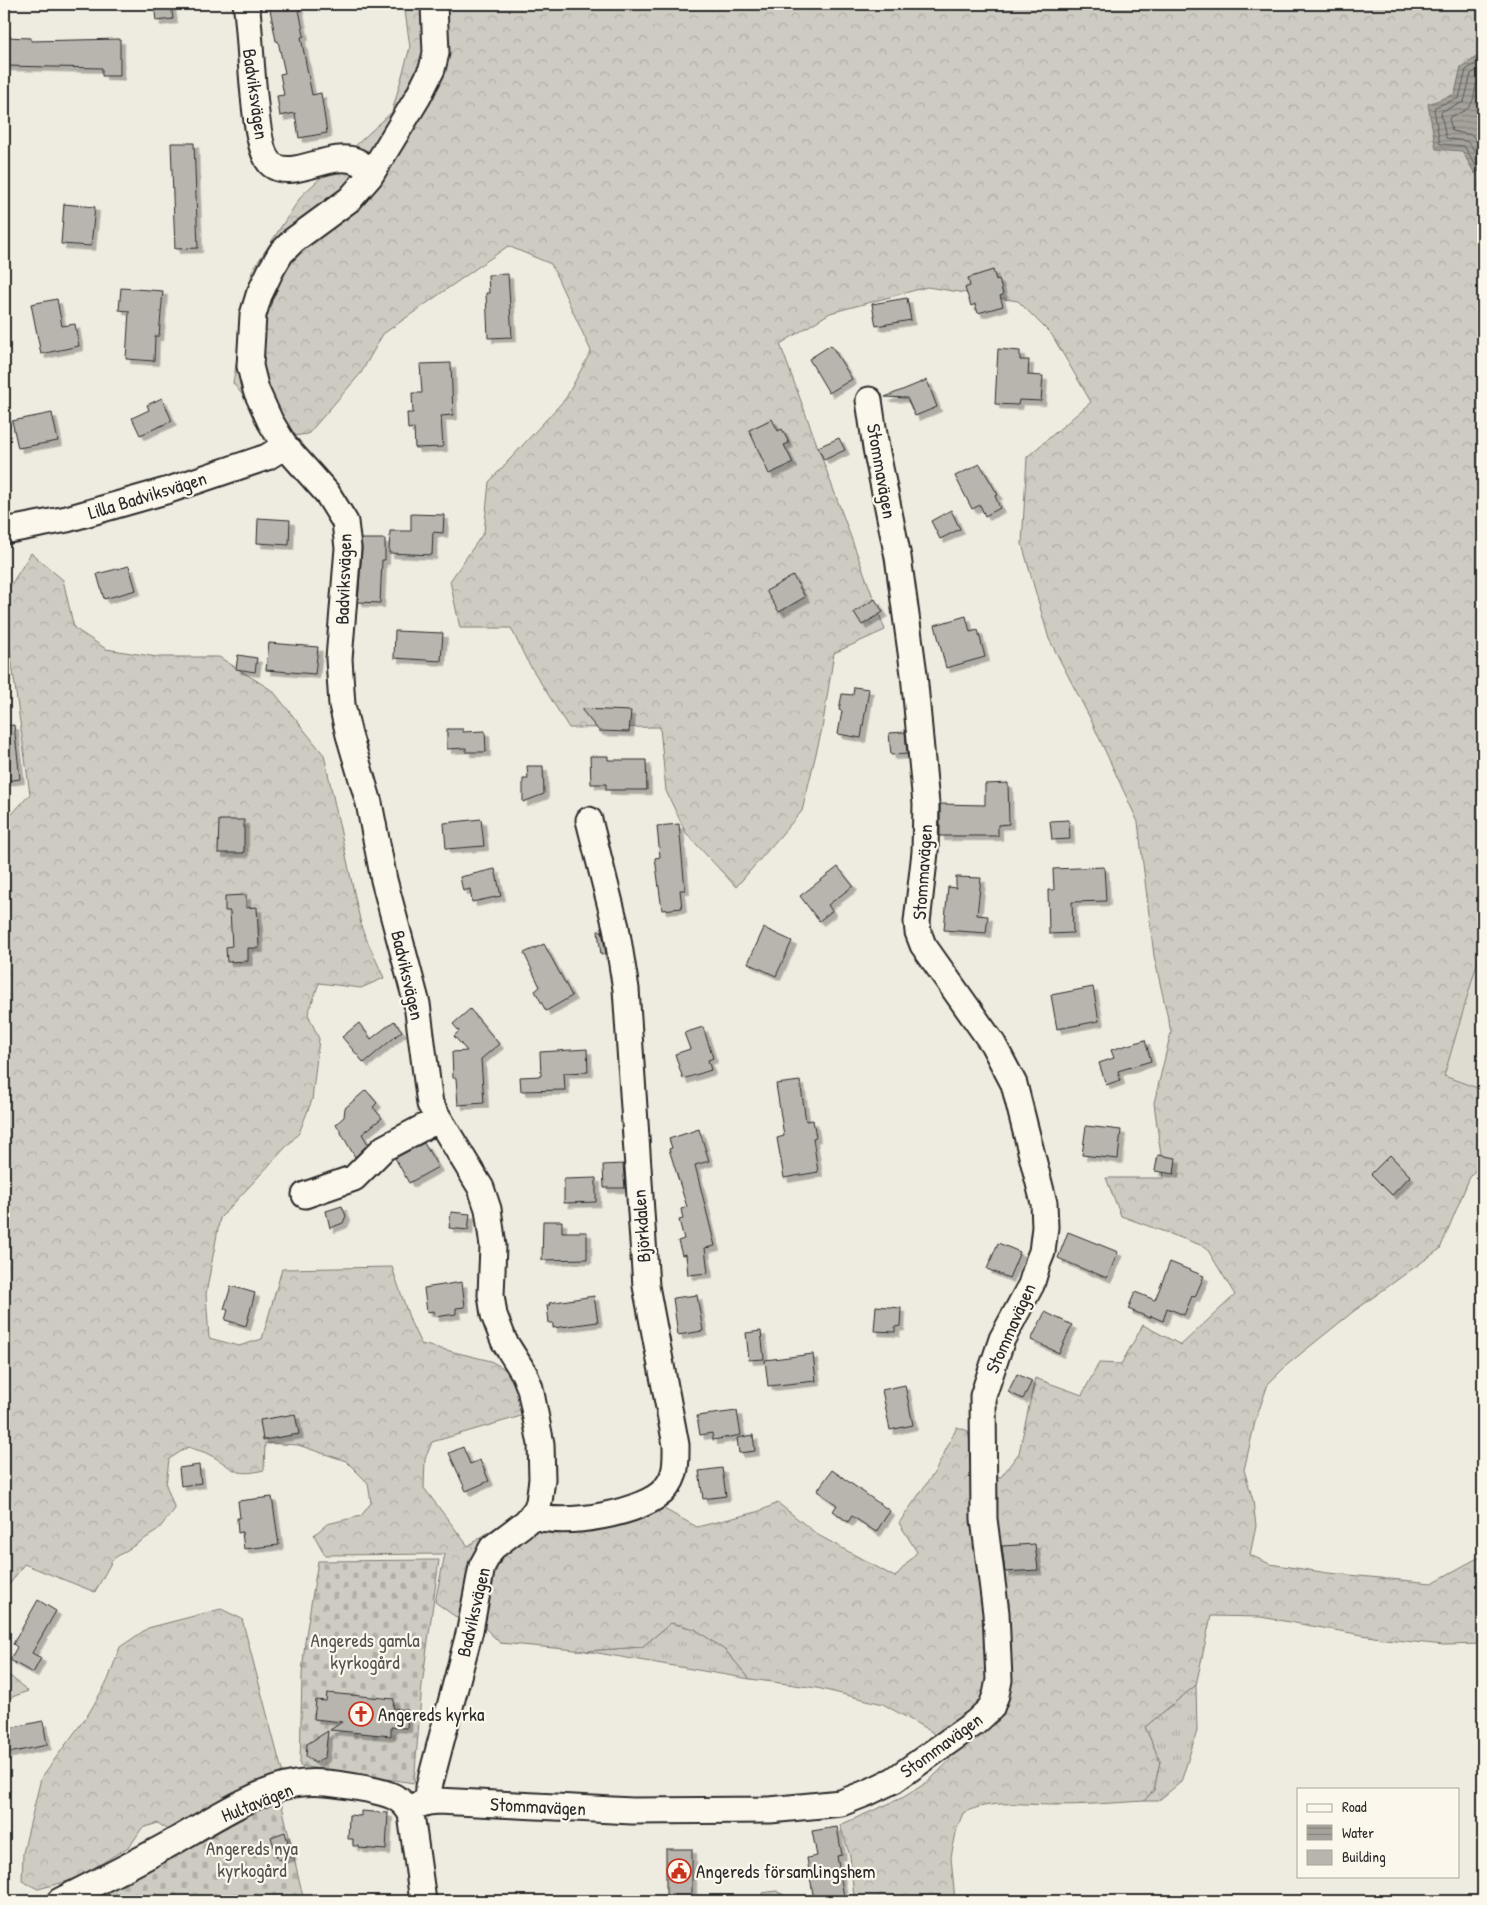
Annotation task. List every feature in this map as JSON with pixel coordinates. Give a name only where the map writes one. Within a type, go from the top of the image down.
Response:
[{"type":"street","name":"Badviksvägen","points":[[246,4],[258,133],[268,161],[275,166],[292,169],[325,160],[346,158],[360,162],[370,176]]},
{"type":"street","name":"Badviksvägen","points":[[418,1805],[429,1787],[470,1630],[482,1566],[492,1548],[532,1515],[539,1502],[542,1479],[541,1444],[534,1404],[524,1373],[504,1341],[494,1316],[491,1295],[492,1246],[488,1209],[481,1188],[430,1104],[417,1004],[384,880],[370,803],[349,735],[342,705],[339,659],[348,548],[345,522],[327,492],[285,446],[270,421],[256,390],[252,374],[250,340],[253,315],[259,295],[281,254],[294,240],[350,199],[370,176],[418,97],[432,69],[436,53],[434,4]]},
{"type":"street","name":"Stommavägen","points":[[418,1805],[632,1811],[770,1810],[841,1803],[894,1780],[936,1751],[976,1722],[991,1708],[996,1695],[999,1680],[996,1613],[984,1519],[983,1396],[1002,1339],[1031,1285],[1042,1252],[1045,1227],[1044,1203],[1014,1084],[993,1044],[923,945],[918,932],[917,922],[926,852],[926,804],[914,674],[899,564],[876,448],[870,400]]},
{"type":"street","name":"Lilla Badviksvägen","points":[[4,529],[67,519],[169,490],[267,457],[285,446]]},
{"type":"street","name":"Björkdalen","points":[[532,1515],[541,1519],[557,1521],[602,1516],[644,1505],[665,1490],[674,1477],[676,1463],[676,1444],[646,1286],[626,989],[616,927],[589,820]]},
{"type":"street","points":[[305,1195],[354,1178],[384,1148],[439,1118]]},
{"type":"street","name":"Hultavägen","points":[[60,1901],[164,1847],[235,1807],[294,1784],[314,1783],[375,1791],[418,1805]]},
{"type":"street","points":[[418,1805],[411,1814],[423,1901]]},
{"type":"shaded area","points":[[1483,943],[1483,1090],[1444,1076]]},
{"type":"green space","points":[[404,4],[1483,4],[1483,53],[1461,67],[1455,94],[1462,150],[1475,173],[1483,167],[1483,943],[1444,1076],[1483,1090],[1483,1159],[1469,1179],[1440,1249],[1354,1311],[1288,1364],[1268,1384],[1255,1422],[1244,1470],[1253,1500],[1256,1526],[1250,1555],[1270,1564],[1328,1573],[1432,1583],[1483,1555],[1483,1644],[1444,1645],[1385,1639],[1261,1617],[1211,1616],[1196,1685],[1145,1727],[1160,1761],[1154,1790],[1144,1801],[1066,1805],[996,1804],[963,1813],[957,1828],[951,1857],[955,1901],[847,1901],[854,1897],[850,1856],[840,1825],[904,1797],[929,1781],[950,1760],[932,1732],[883,1704],[817,1688],[750,1679],[726,1651],[695,1629],[671,1623],[642,1647],[586,1651],[500,1643],[485,1628],[463,1622],[435,1602],[445,1554],[325,1555],[314,1535],[327,1524],[361,1516],[371,1503],[368,1483],[346,1461],[298,1445],[265,1443],[264,1470],[245,1473],[234,1470],[208,1454],[188,1447],[169,1459],[166,1485],[175,1509],[157,1531],[113,1559],[95,1592],[24,1564],[4,1592],[4,823],[30,794],[4,596],[31,553],[63,580],[74,628],[106,649],[157,657],[219,657],[273,691],[324,755],[362,929],[384,978],[361,988],[319,983],[308,1014],[319,1039],[312,1100],[299,1133],[220,1218],[206,1294],[209,1338],[239,1346],[262,1339],[282,1269],[392,1267],[411,1323],[421,1344],[491,1361],[511,1373],[528,1414],[432,1442],[425,1459],[424,1488],[468,1546],[514,1515],[554,1513],[640,1496],[697,1527],[757,1512],[778,1503],[818,1535],[895,1577],[917,1552],[899,1523],[936,1470],[957,1427],[968,1431],[975,1472],[1001,1477],[1019,1453],[1035,1378],[1082,1395],[1099,1363],[1121,1364],[1143,1325],[1181,1345],[1235,1295],[1206,1247],[1121,1216],[1106,1178],[1164,1178],[1154,1103],[1171,1032],[1154,956],[1138,822],[1090,718],[1049,639],[1022,544],[1027,457],[1091,402],[1052,335],[1018,301],[927,287],[830,313],[780,344],[885,630],[834,653],[822,729],[802,811],[736,887],[686,833],[666,791],[660,727],[569,728],[526,659],[511,628],[460,628],[450,581],[484,532],[489,482],[566,398],[591,351],[551,264],[508,246],[383,334],[361,373],[308,434],[277,438],[233,383],[252,271],[302,195],[392,112],[410,47]]},
{"type":"green space","name":"Angereds gamla kyrkogård","points":[[439,1560],[422,1685],[414,1783],[300,1766],[302,1675],[305,1641],[318,1561]]},
{"type":"green space","points":[[221,1609],[242,1619],[283,1775],[170,1832],[158,1823],[142,1828],[130,1846],[76,1879],[38,1889],[22,1881],[23,1853],[41,1778],[89,1713],[108,1680],[120,1647],[148,1628]]},
{"type":"green space","points":[[671,1623],[695,1629],[726,1651],[750,1679],[586,1651],[642,1647]]},
{"type":"green space","points":[[4,1671],[28,1691],[4,1700]]},
{"type":"green space","points":[[1196,1685],[1197,1731],[1181,1782],[1158,1801],[1144,1801],[1154,1790],[1160,1761],[1145,1727]]},
{"type":"green space","name":"Angereds nya kyrkogård","points":[[280,1797],[304,1901],[86,1901]]},
{"type":"green space","points":[[777,1891],[794,1901],[764,1901],[762,1893]]},
{"type":"water","points":[[1483,53],[1483,167],[1475,174],[1462,151],[1436,149],[1428,104],[1455,94],[1461,67]]},
{"type":"building","points":[[154,4],[171,4],[173,19],[156,21]]},
{"type":"building","points":[[269,4],[298,4],[304,36],[301,37],[312,95],[321,93],[327,133],[299,138],[295,113],[280,116],[277,96],[284,95],[280,74],[285,73],[278,41],[276,41]]},
{"type":"building","points":[[4,37],[31,38],[31,41],[120,39],[120,76],[102,76],[102,68],[4,66]]},
{"type":"building","points":[[171,143],[194,143],[198,248],[175,249]]},
{"type":"building","points":[[64,204],[95,207],[91,246],[61,244]]},
{"type":"building","points":[[993,270],[996,280],[999,279],[1003,295],[1000,296],[1003,306],[978,313],[975,304],[971,306],[965,288],[970,286],[968,278]]},
{"type":"building","points":[[508,274],[512,337],[488,338],[486,293],[489,293],[488,275]]},
{"type":"building","points":[[121,288],[163,291],[159,336],[155,336],[154,361],[126,359],[129,311],[119,310]]},
{"type":"building","points":[[907,298],[911,320],[876,326],[872,304]]},
{"type":"building","points":[[57,299],[62,326],[75,324],[79,346],[41,354],[31,304]]},
{"type":"building","points":[[831,345],[852,379],[829,393],[809,359]]},
{"type":"building","points":[[998,349],[1020,351],[1020,360],[1029,360],[1028,375],[1043,376],[1041,401],[1019,400],[1018,405],[995,404]]},
{"type":"building","points":[[451,363],[453,415],[441,416],[443,447],[415,448],[414,428],[408,429],[407,413],[413,413],[412,393],[422,393],[420,364]]},
{"type":"building","points":[[927,380],[937,407],[915,416],[907,398],[885,397]]},
{"type":"building","points":[[162,398],[172,421],[140,435],[132,418],[149,410],[147,405]]},
{"type":"building","points":[[52,413],[58,441],[18,448],[12,421]]},
{"type":"building","points":[[772,419],[778,431],[782,429],[789,443],[784,445],[793,463],[769,474],[749,430]]},
{"type":"building","points":[[839,438],[845,450],[824,460],[818,447]]},
{"type":"building","points":[[980,464],[998,495],[995,496],[1000,508],[985,516],[980,505],[972,509],[955,476]]},
{"type":"building","points":[[951,510],[960,529],[940,539],[931,521]]},
{"type":"building","points":[[411,514],[444,515],[443,533],[433,532],[432,555],[389,553],[390,531],[411,531]]},
{"type":"building","points":[[258,518],[290,520],[289,545],[257,543]]},
{"type":"building","points":[[361,539],[385,539],[385,560],[382,560],[380,603],[358,602]]},
{"type":"building","points":[[129,566],[136,590],[104,599],[97,574]]},
{"type":"building","points":[[793,576],[805,597],[779,612],[766,591]]},
{"type":"building","points":[[875,599],[883,612],[862,625],[854,612]]},
{"type":"building","points":[[966,616],[970,632],[978,630],[985,657],[946,668],[935,625]]},
{"type":"building","points":[[395,631],[443,633],[441,661],[394,658]]},
{"type":"building","points":[[269,643],[318,647],[315,674],[266,670]]},
{"type":"building","points":[[238,655],[257,658],[255,672],[236,669]]},
{"type":"building","points":[[854,687],[869,689],[861,738],[838,734],[842,711],[839,710],[842,694],[853,695]]},
{"type":"building","points":[[581,709],[631,711],[629,732],[599,731]]},
{"type":"building","points":[[14,725],[20,779],[4,781],[4,726]]},
{"type":"building","points":[[447,729],[463,729],[463,732],[485,731],[486,752],[466,752],[466,748],[447,749]]},
{"type":"building","points":[[905,732],[907,754],[891,755],[889,733]]},
{"type":"building","points":[[590,756],[608,756],[608,760],[646,760],[647,790],[606,790],[606,784],[591,784]]},
{"type":"building","points":[[527,766],[543,766],[544,794],[523,802],[523,779],[528,779]]},
{"type":"building","points":[[1008,783],[1009,824],[998,825],[998,836],[940,836],[940,804],[985,805],[985,784]]},
{"type":"building","points":[[481,819],[484,846],[446,849],[444,823]]},
{"type":"building","points":[[219,820],[244,820],[244,853],[218,853]]},
{"type":"building","points":[[1069,820],[1070,839],[1052,840],[1050,821]]},
{"type":"building","points":[[679,824],[685,890],[680,890],[682,908],[662,910],[655,858],[660,857],[657,826]]},
{"type":"building","points":[[838,867],[853,886],[828,905],[832,911],[819,921],[800,896]]},
{"type":"building","points":[[1104,867],[1106,901],[1072,902],[1073,933],[1049,934],[1048,890],[1054,890],[1053,869]]},
{"type":"building","points":[[495,869],[501,896],[472,902],[470,889],[463,891],[460,877]]},
{"type":"building","points":[[956,877],[981,878],[977,915],[988,916],[986,933],[944,930],[948,887],[956,888]]},
{"type":"building","points":[[246,895],[246,908],[257,907],[259,948],[248,948],[248,961],[227,962],[226,947],[232,946],[230,911],[225,911],[225,896]]},
{"type":"building","points":[[764,928],[792,941],[776,976],[748,963]]},
{"type":"building","points":[[598,931],[602,931],[606,954],[601,955]]},
{"type":"building","points":[[544,944],[572,996],[546,1011],[535,991],[540,987],[524,953]]},
{"type":"building","points":[[1093,987],[1099,1021],[1057,1029],[1051,995]]},
{"type":"building","points":[[470,1009],[499,1044],[481,1059],[484,1103],[458,1105],[456,1078],[453,1078],[452,1052],[467,1051],[454,1036],[459,1031],[453,1024]]},
{"type":"building","points":[[394,1021],[402,1031],[364,1063],[342,1037],[359,1023],[371,1039]]},
{"type":"building","points":[[703,1027],[713,1058],[708,1060],[711,1070],[683,1079],[675,1054],[690,1049],[684,1033]]},
{"type":"building","points":[[1145,1040],[1151,1061],[1118,1071],[1120,1080],[1106,1085],[1099,1063],[1114,1058],[1111,1050]]},
{"type":"building","points":[[587,1049],[588,1072],[564,1073],[565,1090],[521,1091],[520,1077],[541,1076],[540,1052]]},
{"type":"building","points":[[800,1081],[806,1121],[813,1120],[816,1137],[813,1138],[818,1172],[784,1178],[777,1138],[784,1136],[776,1084]]},
{"type":"building","points":[[366,1090],[377,1103],[373,1107],[382,1118],[362,1134],[368,1144],[355,1157],[336,1124],[344,1117],[345,1108]]},
{"type":"building","points":[[1086,1126],[1121,1130],[1118,1159],[1082,1155]]},
{"type":"building","points":[[699,1129],[709,1161],[695,1165],[715,1246],[705,1248],[708,1273],[688,1275],[686,1254],[682,1255],[678,1241],[684,1239],[679,1220],[683,1219],[681,1209],[687,1207],[669,1149],[672,1148],[669,1139]]},
{"type":"building","points":[[424,1143],[438,1167],[409,1183],[395,1158]]},
{"type":"building","points":[[1158,1155],[1176,1158],[1174,1174],[1155,1171]]},
{"type":"building","points":[[1390,1155],[1410,1176],[1392,1195],[1371,1174]]},
{"type":"building","points":[[623,1164],[625,1188],[604,1188],[603,1165]]},
{"type":"building","points":[[596,1178],[596,1202],[564,1203],[564,1179]]},
{"type":"building","points":[[342,1206],[346,1216],[343,1223],[330,1228],[326,1211]]},
{"type":"building","points":[[451,1212],[470,1214],[468,1230],[449,1228]]},
{"type":"building","points":[[543,1221],[562,1221],[562,1232],[587,1232],[587,1259],[542,1260]]},
{"type":"building","points":[[1068,1232],[1118,1252],[1107,1278],[1058,1258]]},
{"type":"building","points":[[998,1243],[1020,1252],[1009,1278],[987,1269]]},
{"type":"building","points":[[1170,1262],[1204,1276],[1195,1297],[1192,1296],[1184,1315],[1167,1308],[1163,1321],[1128,1309],[1135,1292],[1155,1300]]},
{"type":"building","points":[[462,1282],[465,1307],[456,1308],[456,1314],[435,1317],[434,1311],[427,1312],[424,1288]]},
{"type":"building","points":[[231,1286],[255,1293],[246,1326],[225,1320],[228,1310],[224,1309]]},
{"type":"building","points":[[697,1295],[703,1331],[678,1335],[673,1298]]},
{"type":"building","points":[[594,1296],[598,1322],[553,1328],[553,1323],[549,1323],[547,1305],[550,1305],[549,1303]]},
{"type":"building","points":[[876,1306],[901,1308],[900,1326],[895,1327],[895,1332],[874,1331]]},
{"type":"building","points":[[1045,1312],[1072,1325],[1059,1353],[1031,1340]]},
{"type":"building","points":[[761,1331],[764,1359],[749,1360],[746,1333]]},
{"type":"building","points":[[813,1354],[816,1381],[768,1386],[765,1360]]},
{"type":"building","points":[[1017,1374],[1032,1381],[1023,1399],[1008,1392]]},
{"type":"building","points":[[905,1385],[913,1425],[890,1430],[882,1390]]},
{"type":"building","points":[[737,1411],[741,1435],[713,1440],[712,1433],[700,1435],[697,1416]]},
{"type":"building","points":[[295,1414],[299,1434],[263,1440],[260,1420]]},
{"type":"building","points":[[753,1435],[755,1451],[739,1453],[737,1438]]},
{"type":"building","points":[[463,1447],[470,1464],[480,1460],[489,1481],[466,1491],[449,1453]]},
{"type":"building","points":[[199,1465],[201,1483],[181,1486],[179,1468]]},
{"type":"building","points":[[722,1468],[726,1496],[703,1499],[699,1471]]},
{"type":"building","points":[[832,1470],[890,1511],[876,1532],[852,1516],[848,1522],[833,1511],[837,1505],[817,1491]]},
{"type":"building","points":[[272,1497],[279,1545],[244,1549],[242,1532],[238,1533],[237,1518],[240,1518],[238,1501]]},
{"type":"building","points":[[1035,1544],[1038,1570],[1005,1572],[1002,1546]]},
{"type":"building","points":[[38,1600],[56,1611],[32,1653],[41,1658],[33,1673],[10,1660],[17,1647],[13,1644]]},
{"type":"building","name":"Angereds kyrka","points":[[327,1693],[394,1699],[393,1708],[408,1710],[407,1728],[391,1727],[391,1736],[330,1730],[342,1722],[314,1719],[316,1700],[326,1701]]},
{"type":"building","points":[[43,1721],[47,1745],[4,1754],[4,1729]]},
{"type":"building","points":[[328,1731],[325,1757],[315,1763],[306,1756],[307,1744]]},
{"type":"building","points":[[361,1811],[388,1813],[386,1850],[359,1848],[359,1846],[353,1846],[353,1839],[348,1839],[349,1815],[361,1816]]},
{"type":"building","points":[[837,1827],[842,1855],[837,1856],[844,1897],[814,1901],[807,1858],[817,1856],[812,1831]]},
{"type":"building","points":[[285,1832],[292,1856],[278,1860],[271,1837]]},
{"type":"building","name":"Angereds församlingshem","points":[[666,1849],[692,1849],[692,1901],[666,1901]]},
{"type":"place","name":"Angereds kyrka","points":[[361,1714]]},
{"type":"place","name":"Angereds församlingshem","points":[[679,1871]]}]
